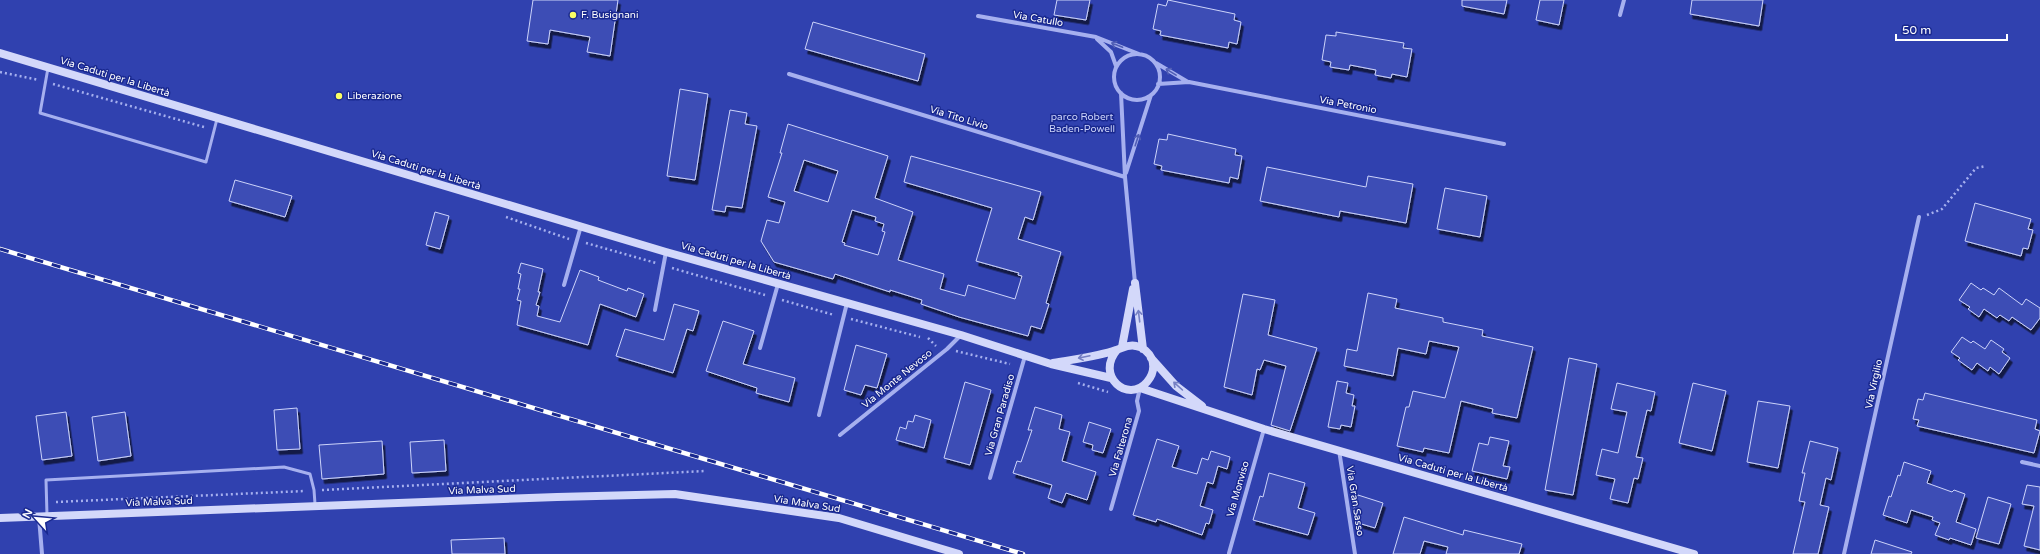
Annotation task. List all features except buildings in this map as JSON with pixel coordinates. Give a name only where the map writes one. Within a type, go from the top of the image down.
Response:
[{"type":"street","points":[[1620,15],[1624,0]]},
{"type":"street","name":"Via Catullo","points":[[978,16],[1096,37],[1150,58],[1154,62]]},
{"type":"street","points":[[1096,37],[1111,52],[1116,66],[1114,80],[1120,93],[1125,177],[1143,349]]},
{"type":"street","name":"Via Caduti per la Libertà","points":[[0,53],[666,252],[961,335],[1051,364],[1111,378]]},
{"type":"street","points":[[1116,66],[1125,56],[1138,54]]},
{"type":"street","points":[[1125,177],[1151,95],[1158,84],[1159,72],[1154,62]]},
{"type":"street","name":"Via Petronio","points":[[1154,62],[1189,82]]},
{"type":"street","name":"Via Tito Livio","points":[[789,74],[1125,177]]},
{"type":"street","name":"Via Petronio","points":[[1158,84],[1189,82],[1504,144]]},
{"type":"street","points":[[1120,93],[1126,97],[1139,100],[1151,95]]},
{"type":"street","name":"Via Virgilio","points":[[1844,554],[1919,217]]},
{"type":"street","points":[[564,285],[582,226]]},
{"type":"street","points":[[655,310],[666,252]]},
{"type":"street","points":[[760,348],[778,283]]},
{"type":"street","points":[[1135,283],[1119,348],[1109,363],[1111,378],[1115,383],[1127,389],[1140,388],[1146,384],[1153,372],[1151,358]]},
{"type":"street","points":[[818,415],[847,303]]},
{"type":"street","name":"Via Monte Nevoso","points":[[840,435],[948,349],[961,335]]},
{"type":"street","points":[[1051,364],[1119,348],[1136,346],[1143,349],[1176,386],[1208,411]]},
{"type":"street","name":"Via Gran Paradiso","points":[[990,478],[1026,356]]},
{"type":"street","name":"Via Caduti per la Libertà","points":[[1140,388],[1264,429],[1694,554]]},
{"type":"street","name":"Via Falterona","points":[[1111,509],[1139,411],[1137,401],[1140,388]]},
{"type":"street","name":"Via Monviso","points":[[1229,553],[1264,429]]},
{"type":"street","name":"Via Gran Sasso","points":[[1339,450],[1355,554]]},
{"type":"street","points":[[2022,462],[2040,466]]},
{"type":"street","name":"Via Malva Sud","points":[[0,518],[675,494],[838,518],[959,554]]},
{"type":"street","points":[[42,554],[43,517]]},
{"type":"lane","points":[[48,68],[40,113],[206,162],[217,118]]},
{"type":"lane","points":[[43,517],[46,480],[284,467],[310,474],[316,506]]},
{"type":"path","points":[[1919,217],[1942,209],[1976,168],[1986,166]]},
{"type":"path","points":[[56,502],[705,471]]},
{"type":"green space","name":"parco Robert Baden-Powell","points":[[0,0],[2040,0],[2040,554],[0,554]]},
{"type":"railway","points":[[0,249],[1023,554]]},
{"type":"place","name":"F. Busignani","points":[[573,15]]},
{"type":"place","name":"Liberazione","points":[[339,96]]}]
